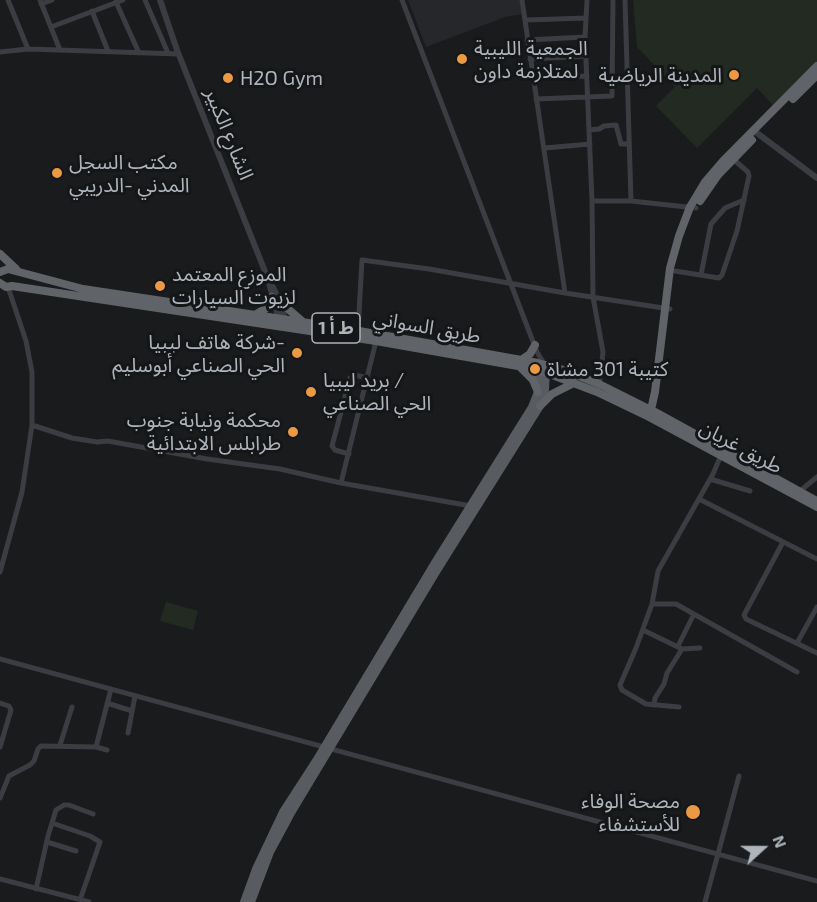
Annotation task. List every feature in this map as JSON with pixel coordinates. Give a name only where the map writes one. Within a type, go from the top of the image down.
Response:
[{"type":"highway","points":[[668,308],[681,245],[693,208],[755,132],[817,66]]},
{"type":"highway","points":[[653,415],[673,255],[693,208],[712,173],[817,75]]},
{"type":"highway","points":[[0,254],[17,272],[16,279],[3,286]]},
{"type":"highway","name":"طريق السواني","points":[[1,270],[8,269],[83,289],[254,316],[376,341],[519,363]]},
{"type":"highway","name":"طريق السواني","points":[[3,286],[358,331],[543,368],[598,388],[653,415]]},
{"type":"highway","points":[[254,316],[264,311],[276,299],[291,314],[305,323]]},
{"type":"highway","points":[[536,348],[519,363],[529,374],[538,392]]},
{"type":"highway","name":"طريق السواني","points":[[543,368],[574,383],[598,388]]},
{"type":"highway","points":[[540,406],[558,389],[574,383]]},
{"type":"highway","name":"طريق غريان","points":[[653,415],[817,501]]},
{"type":"highway","name":"طريق غريان","points":[[722,452],[817,507]]},
{"type":"main road","points":[[244,902],[256,868],[277,824],[327,748],[532,407],[543,368]]},
{"type":"main road","points":[[473,507],[540,406],[545,390],[543,368]]},
{"type":"main road","points":[[251,902],[262,870],[278,837],[327,748]]},
{"type":"street","points":[[8,0],[28,49]]},
{"type":"street","points":[[52,0],[40,2],[60,50]]},
{"type":"street","points":[[51,27],[123,0]]},
{"type":"street","points":[[146,0],[168,53]]},
{"type":"street","name":"الشارع الكبير","points":[[160,0],[179,54],[276,299],[282,323]]},
{"type":"street","points":[[402,0],[543,368]]},
{"type":"street","points":[[522,0],[565,293]]},
{"type":"street","points":[[587,0],[585,37],[589,98],[593,297],[603,352],[598,388]]},
{"type":"street","points":[[536,99],[609,97],[613,94],[613,0]]},
{"type":"street","points":[[625,0],[631,201]]},
{"type":"street","points":[[116,2],[139,53]]},
{"type":"street","points":[[92,11],[108,51]]},
{"type":"street","points":[[526,20],[586,18]]},
{"type":"street","points":[[528,40],[585,37]]},
{"type":"street","points":[[0,51],[28,49],[179,54]]},
{"type":"street","points":[[530,59],[586,56]]},
{"type":"street","points":[[533,78],[586,76]]},
{"type":"street","points":[[589,130],[616,125],[621,144],[629,144]]},
{"type":"street","points":[[755,132],[817,178]]},
{"type":"street","points":[[545,148],[590,144]]},
{"type":"street","points":[[675,271],[718,278],[722,275],[737,231],[749,174],[733,159]]},
{"type":"street","points":[[701,275],[711,224],[725,208],[744,200]]},
{"type":"street","points":[[592,201],[631,201],[693,208]]},
{"type":"street","points":[[358,331],[362,260],[668,308]]},
{"type":"street","points":[[0,572],[22,492],[32,425],[32,372],[26,341],[3,286]]},
{"type":"street","points":[[341,483],[376,341]]},
{"type":"street","points":[[349,454],[335,450],[332,446],[350,378],[354,375],[368,378]]},
{"type":"street","points":[[32,425],[72,438],[97,442],[108,441],[272,468],[473,507]]},
{"type":"street","points":[[679,707],[646,704],[620,687],[652,604],[658,572],[710,479],[722,452]]},
{"type":"street","points":[[800,491],[817,477]]},
{"type":"street","points":[[710,479],[750,491]]},
{"type":"street","points":[[699,499],[817,559]]},
{"type":"street","points":[[783,542],[744,615],[746,619],[817,653]]},
{"type":"street","points":[[652,604],[676,604],[797,672]]},
{"type":"street","points":[[797,643],[817,607]]},
{"type":"street","points":[[654,705],[655,698],[664,684],[694,614]]},
{"type":"street","points":[[643,630],[680,647],[700,648]]},
{"type":"street","points":[[0,658],[817,881]]},
{"type":"street","points":[[96,747],[111,689]]},
{"type":"street","points":[[128,733],[135,696]]},
{"type":"street","points":[[0,703],[9,706],[11,710],[2,731],[0,747]]},
{"type":"street","points":[[107,703],[132,711]]},
{"type":"street","points":[[60,745],[72,707]]},
{"type":"street","points":[[1,794],[9,776],[30,765],[41,746],[96,747],[107,750]]},
{"type":"street","points":[[0,773],[9,776]]},
{"type":"street","points":[[705,902],[739,776]]},
{"type":"street","points":[[36,889],[56,810],[69,804],[93,814]]},
{"type":"street","points":[[52,823],[90,836],[100,842],[80,900]]},
{"type":"street","points":[[47,842],[76,851]]},
{"type":"street","points":[[0,879],[89,902]]},
{"type":"shaded area","points":[[408,0],[521,0],[523,14],[505,17],[426,47]]},
{"type":"shaded area","name":"المدينة الرياضية","points":[[633,0],[817,0],[817,62],[773,105],[757,88],[697,148],[656,106],[675,87],[637,47]]},
{"type":"shaded area","points":[[166,602],[198,611],[193,630],[160,621]]},
{"type":"place","name":"الجمعية الليبية لمتلازمة داون","points":[[462,59]]},
{"type":"place","name":"المدينة الرياضية","points":[[734,75]]},
{"type":"place","name":"H2O Gym","points":[[228,78]]},
{"type":"place","name":"مكتب السجل المدني -الدريبي","points":[[57,173]]},
{"type":"place","name":"الموزع المعتمد لزيوت السيارات","points":[[160,286]]},
{"type":"place","name":"شركة هاتف ليبيا- الحي الصناعي أبوسليم","points":[[297,353]]},
{"type":"place","name":"كتيبة 301 مشاة","points":[[535,369]]},
{"type":"place","name":"بريد ليبيا / الحي الصناعي","points":[[311,392]]},
{"type":"place","name":"محكمة ونيابة جنوب طرابلس الابتدائية","points":[[293,432]]},
{"type":"place","name":"مصحة الوفاء للأستشفاء","points":[[693,812]]}]
